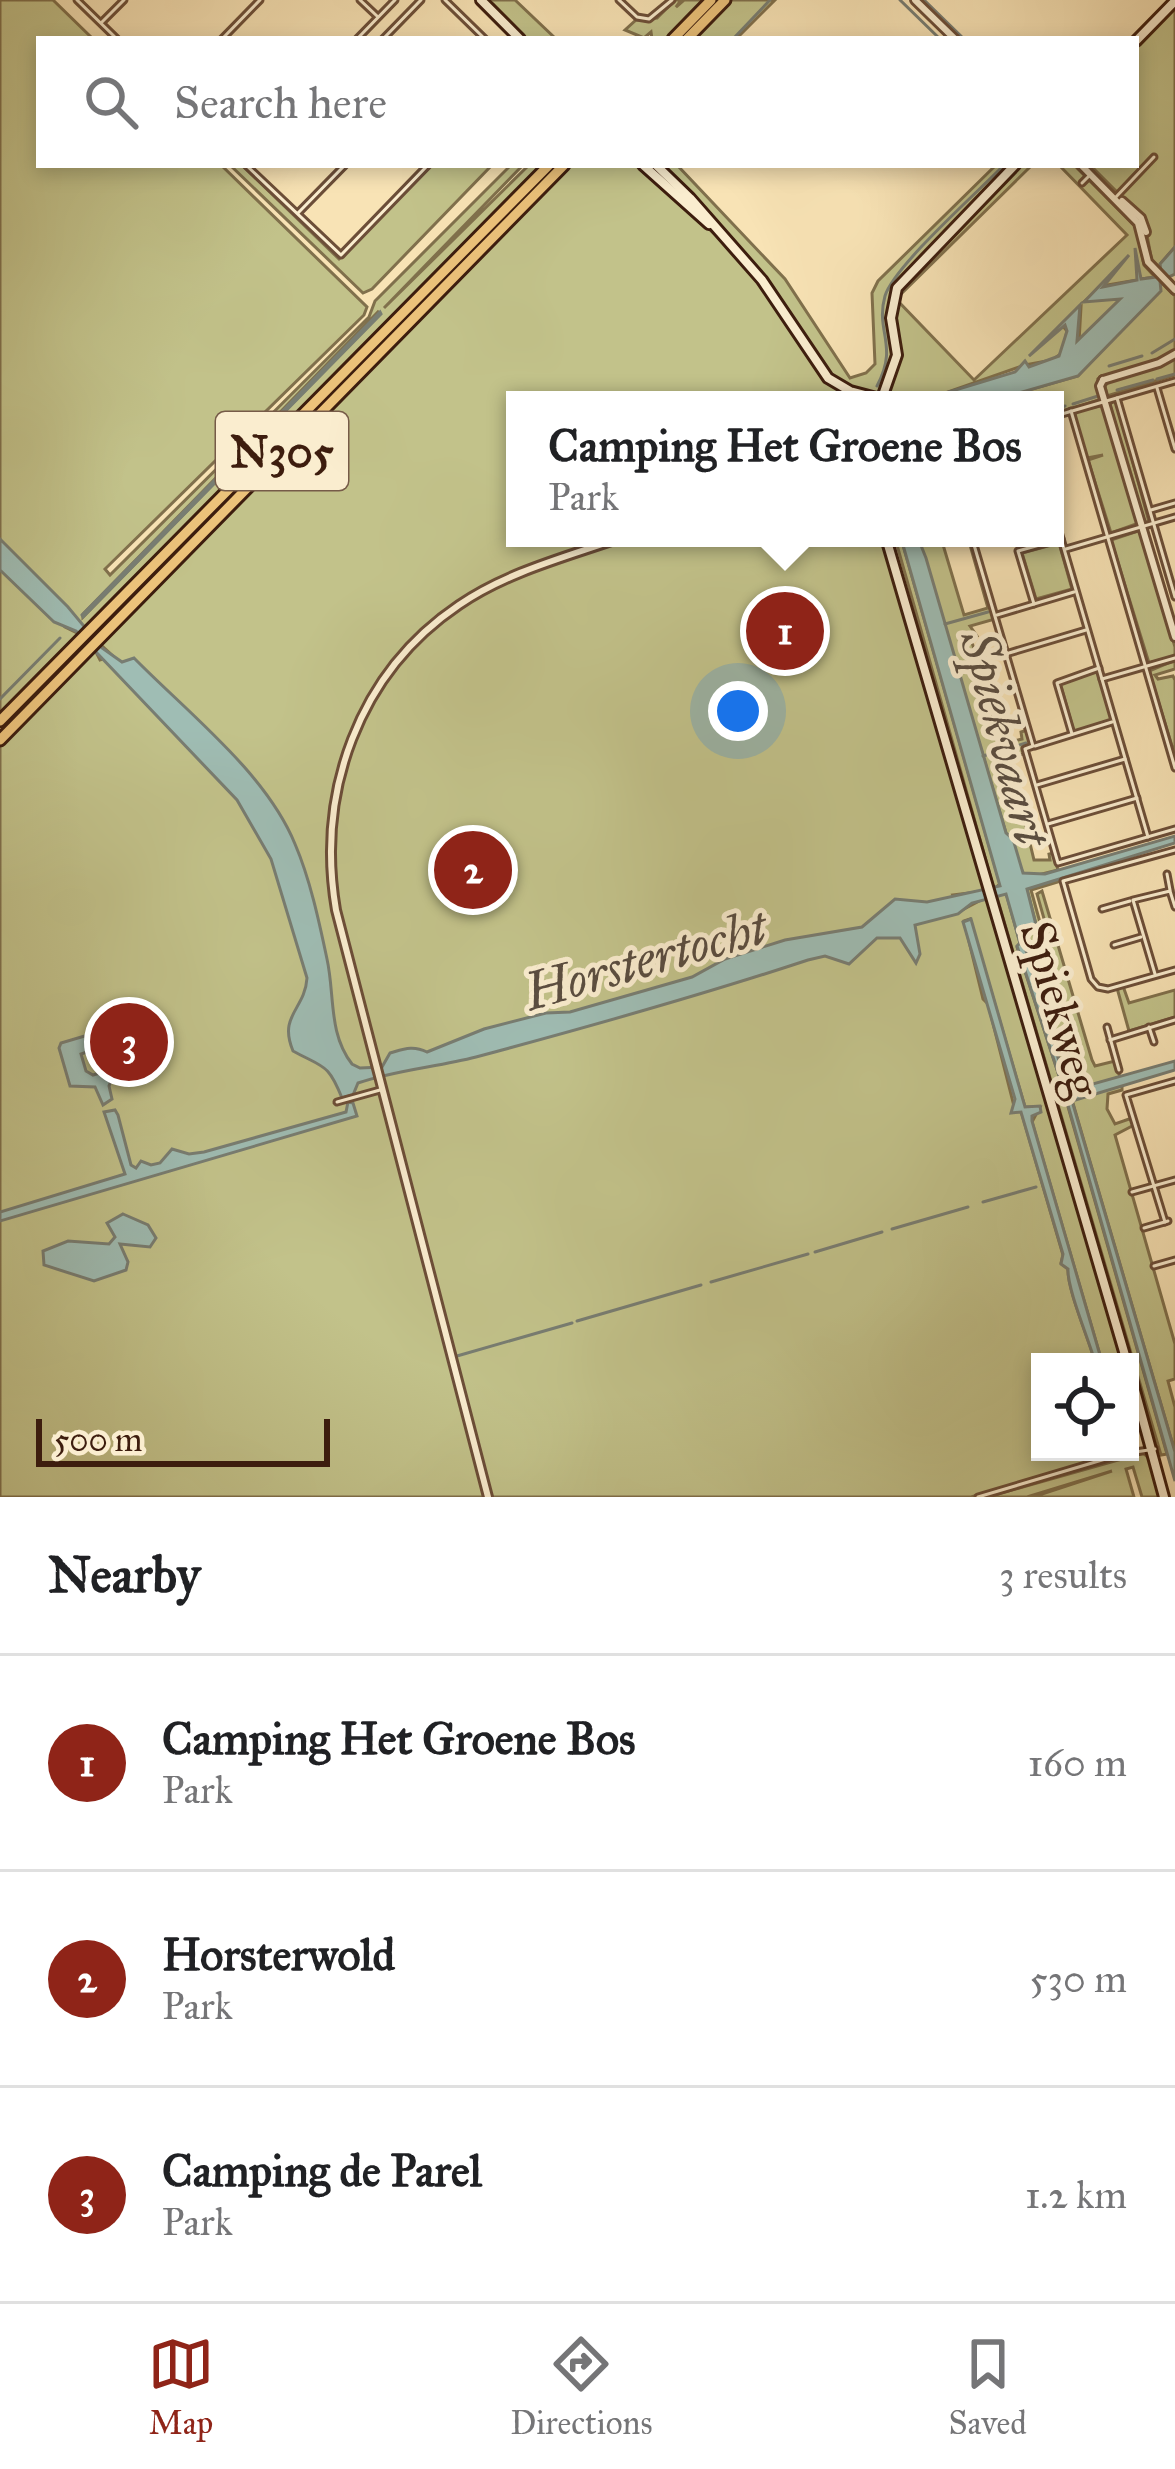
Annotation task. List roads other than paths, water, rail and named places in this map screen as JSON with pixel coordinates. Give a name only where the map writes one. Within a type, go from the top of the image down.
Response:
[{"type":"highway","points":[[676,36],[711,0]]},
{"type":"highway","points":[[690,36],[725,0]]},
{"type":"highway","name":"N305","points":[[0,721],[546,168]]},
{"type":"highway","name":"N305","points":[[0,740],[561,168]]},
{"type":"main road","points":[[481,0],[518,36]]},
{"type":"main road","points":[[1139,38],[1175,1]]},
{"type":"main road","points":[[646,168],[716,229]]},
{"type":"main road","points":[[659,168],[691,198],[774,296],[828,377],[850,391]]},
{"type":"main road","points":[[880,391],[897,355],[891,318],[897,288],[1013,168]]},
{"type":"main road","name":"Spiekweg","points":[[889,547],[1124,1353]]},
{"type":"main road","points":[[1139,1403],[1166,1497]]},
{"type":"street","points":[[77,0],[114,36]]},
{"type":"street","points":[[101,23],[124,0]]},
{"type":"street","points":[[225,36],[260,0]]},
{"type":"street","points":[[360,0],[379,17]]},
{"type":"street","points":[[360,36],[395,0]]},
{"type":"street","points":[[386,36],[421,0]]},
{"type":"street","points":[[445,0],[482,36]]},
{"type":"street","points":[[619,0],[642,19],[656,16],[672,0]]},
{"type":"street","points":[[915,0],[952,36]]},
{"type":"street","points":[[473,36],[477,32]]},
{"type":"street","points":[[1116,197],[1154,158]]},
{"type":"street","points":[[249,168],[341,255],[425,168]]},
{"type":"street","points":[[254,172],[257,168]]},
{"type":"street","points":[[297,214],[342,168]]},
{"type":"street","points":[[1086,168],[1141,218],[1149,256],[1175,288]]},
{"type":"street","points":[[1082,183],[1092,174]]},
{"type":"street","points":[[1175,353],[1159,363],[1103,380],[1175,597]]},
{"type":"street","points":[[1064,413],[1175,381]]},
{"type":"street","points":[[1156,386],[1172,423],[1175,449]]},
{"type":"street","points":[[1109,400],[1175,637]]},
{"type":"street","points":[[1071,411],[1175,768]]},
{"type":"street","points":[[1150,511],[1175,503]]},
{"type":"street","points":[[1064,550],[1175,517]]},
{"type":"street","points":[[488,1497],[331,877],[334,796],[355,729],[398,660],[460,604],[500,582],[595,547]]},
{"type":"street","points":[[975,547],[1033,746]]},
{"type":"street","points":[[1032,547],[1018,551],[1034,604]]},
{"type":"street","points":[[1063,547],[1148,837]]},
{"type":"street","points":[[1166,565],[1175,562]]},
{"type":"street","points":[[995,615],[1076,591]]},
{"type":"street","points":[[1007,654],[1088,629]]},
{"type":"street","points":[[1102,679],[1175,658]]},
{"type":"street","points":[[1072,734],[1058,680],[1099,668]]},
{"type":"street","points":[[1114,721],[1025,748],[1058,863],[1175,829]]},
{"type":"street","points":[[1035,786],[1126,759]]},
{"type":"street","points":[[1046,824],[1137,798]]},
{"type":"street","points":[[1175,850],[1064,881],[1091,979],[1098,987],[1108,989],[1175,970]]},
{"type":"street","points":[[1167,874],[1175,907]]},
{"type":"street","points":[[1102,909],[1170,891]]},
{"type":"street","points":[[1133,900],[1155,975]]},
{"type":"street","points":[[1114,945],[1144,937]]},
{"type":"street","points":[[1110,1040],[1173,1020],[1175,1034]]},
{"type":"street","points":[[1149,1027],[1154,1042]]},
{"type":"street","points":[[1106,1028],[1119,1070]]},
{"type":"street","points":[[1144,1228],[1167,1222],[1126,1095],[1175,1081]]},
{"type":"street","points":[[338,1102],[382,1089]]},
{"type":"street","points":[[1132,1192],[1175,1180]]},
{"type":"street","points":[[1154,1266],[1175,1260]]},
{"type":"street","points":[[1139,1450],[1152,1447]]},
{"type":"street","points":[[978,1497],[1099,1461]]},
{"type":"water","points":[[1175,247],[1175,274],[1160,281],[1161,291],[1078,376],[1026,391],[952,391],[1015,372],[1025,361],[1029,367],[1059,356],[1065,325],[1029,356],[1080,305],[1077,341],[1120,299],[1084,302],[1129,255],[1103,287],[1137,280],[1135,248],[1141,279],[1156,277]]},
{"type":"water","points":[[381,314],[83,617],[82,615]]},
{"type":"water","points":[[0,539],[102,648],[122,662],[134,658],[224,745],[265,793],[282,818],[305,871],[327,959],[339,1040],[352,1064],[360,1068],[382,1067],[390,1053],[400,1050],[427,1052],[484,1029],[546,1013],[570,1012],[692,977],[725,959],[785,940],[862,927],[895,899],[927,902],[1000,886],[904,547],[922,547],[926,558],[1006,833],[1013,839],[1023,873],[1045,874],[1175,836],[1175,843],[1027,889],[1037,929],[1021,934],[1068,1091],[1175,1061],[1175,1070],[1072,1101],[1175,1452],[1175,1481],[1064,1091],[1017,946],[1006,894],[915,925],[920,954],[916,963],[900,938],[877,938],[849,964],[825,956],[808,960],[518,1046],[358,1083],[353,1095],[342,1098],[324,1068],[293,1051],[290,1021],[307,978],[271,859],[237,800],[76,631],[54,622],[0,570]]},
{"type":"water","points":[[971,919],[1025,1107],[1040,1106],[1041,1112],[1032,1121],[1099,1353],[1092,1353],[1068,1269],[1061,1264],[1063,1254],[1021,1112],[1011,1113],[1015,1099],[963,922]]},
{"type":"water","points":[[152,1016],[154,1023],[144,1029],[147,1047],[132,1051],[123,1040],[81,1054],[86,1071],[93,1075],[138,1061],[144,1065],[112,1079],[112,1099],[103,1105],[95,1087],[70,1086],[61,1043]]},
{"type":"water","points":[[348,1102],[353,1103],[357,1116],[0,1221],[0,1212],[125,1174],[104,1112],[115,1110],[118,1115],[131,1165],[136,1168],[141,1161],[160,1163],[172,1149],[204,1152],[346,1112]]},
{"type":"water","points":[[123,1214],[148,1225],[156,1238],[150,1247],[120,1244],[128,1262],[126,1270],[94,1281],[44,1265],[43,1251],[68,1241],[109,1244],[115,1237],[107,1223]]},
{"type":"waterway","points":[[736,36],[770,0]]},
{"type":"waterway","points":[[900,0],[937,36]]},
{"type":"waterway","points":[[924,0],[961,36]]},
{"type":"waterway","points":[[877,386],[886,360],[883,309],[892,283],[920,248],[1001,168]]},
{"type":"waterway","points":[[1152,353],[1175,339]]},
{"type":"waterway","points":[[1109,366],[1142,356]]},
{"type":"waterway","points":[[1157,379],[1175,374]]},
{"type":"waterway","points":[[1117,390],[1153,380]]},
{"type":"waterway","points":[[1073,404],[1098,396]]},
{"type":"waterway","name":"Spiekvaart","points":[[945,624],[988,612]]},
{"type":"waterway","points":[[0,699],[60,638]]},
{"type":"waterway","name":"Spiekvaart","points":[[983,756],[1026,743]]},
{"type":"waterway","points":[[983,1202],[1036,1187]]},
{"type":"waterway","points":[[892,1229],[968,1207]]},
{"type":"waterway","points":[[815,1252],[882,1232]]},
{"type":"waterway","points":[[711,1282],[808,1254]]},
{"type":"waterway","points":[[577,1321],[701,1285]]},
{"type":"waterway","points":[[457,1356],[572,1323]]},
{"type":"place","name":"Camping Het Groene Bos","points":[[785,631]]},
{"type":"place","name":"Horsterwold","points":[[473,870]]},
{"type":"place","name":"Camping de Parel","points":[[129,1042]]},
{"type":"water label","name":"Horstertocht","points":[[645,960]]}]
